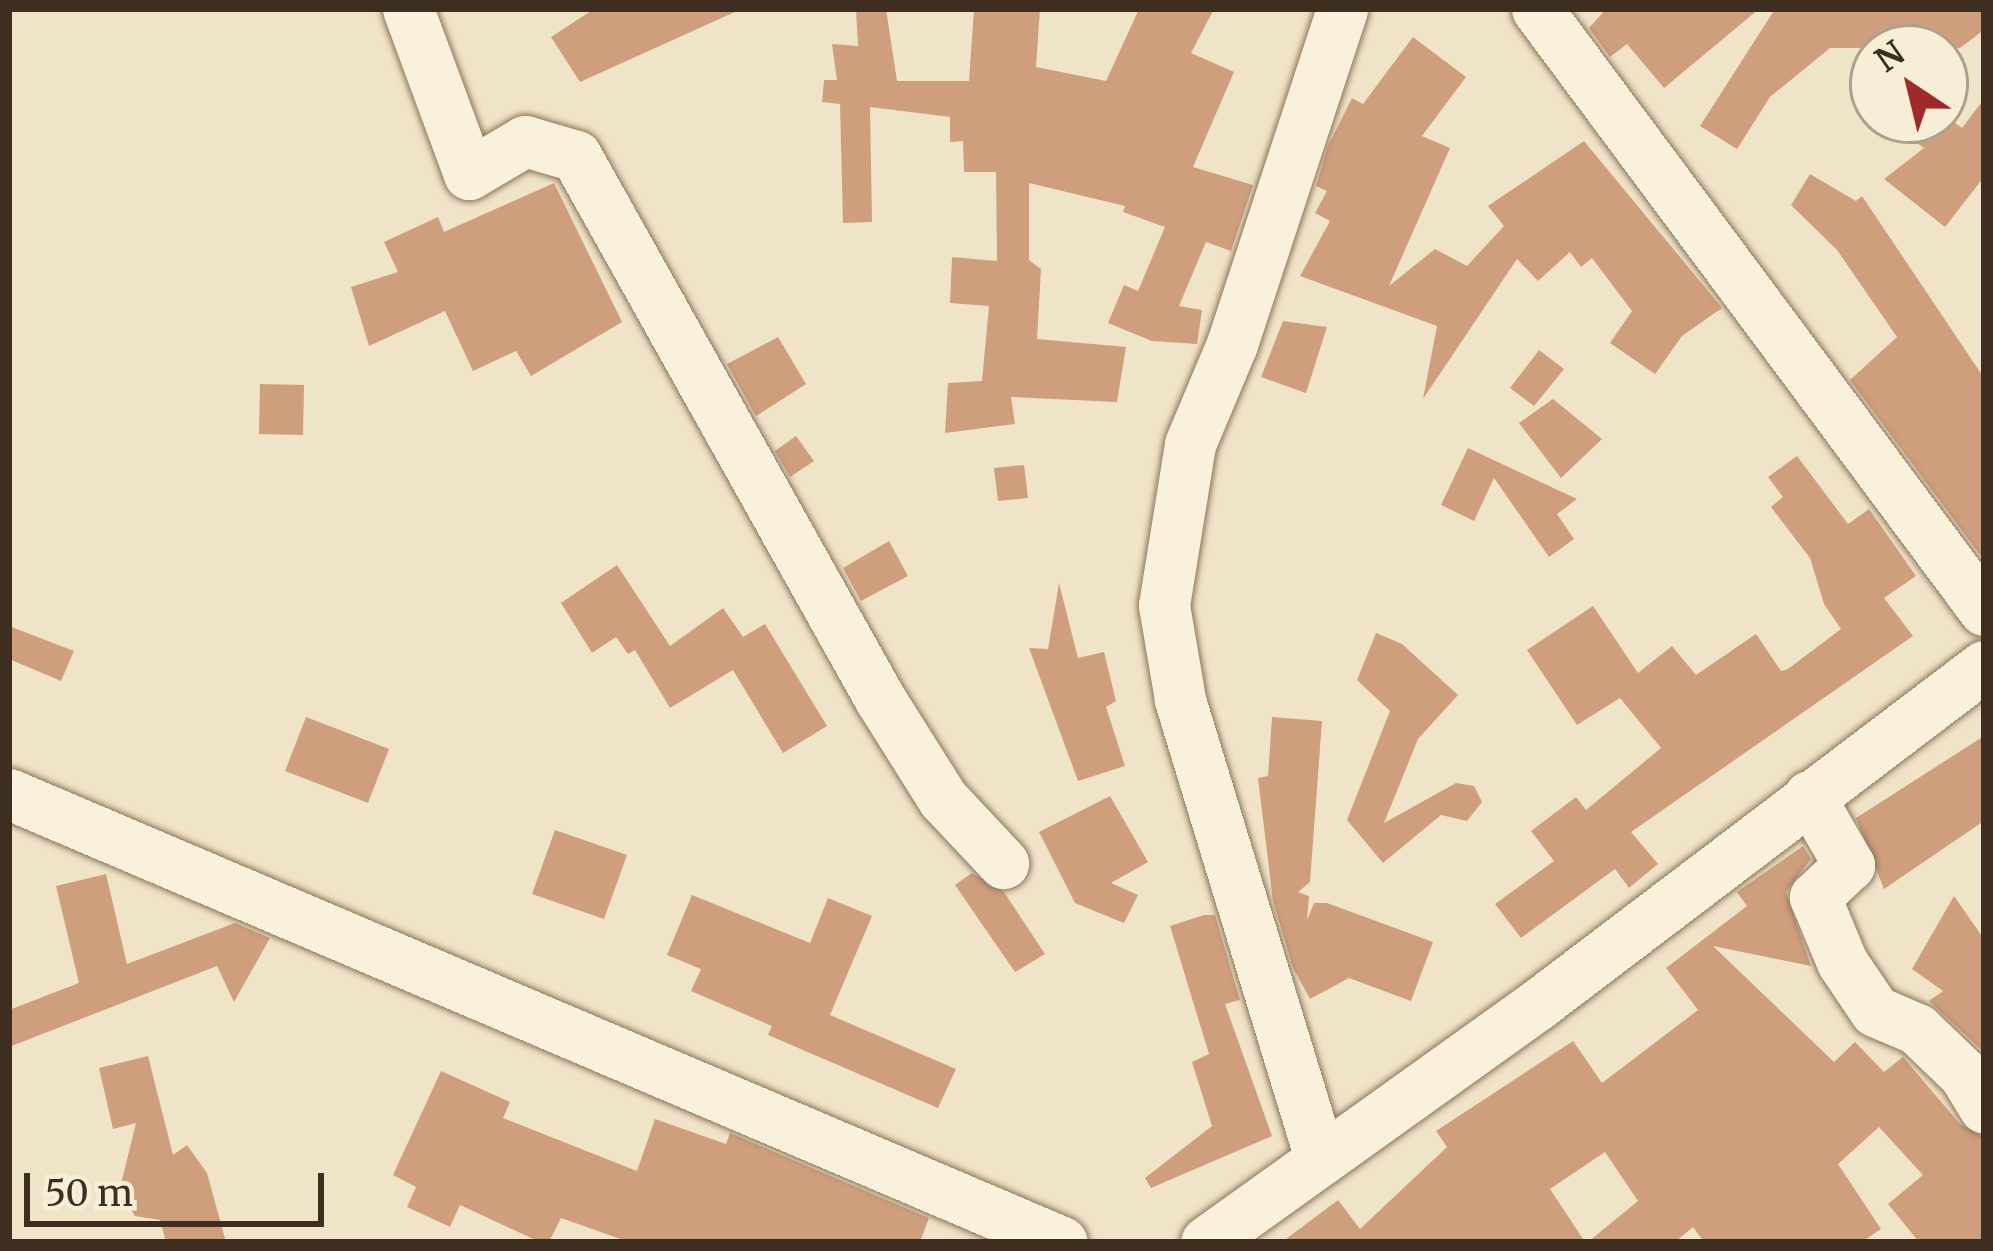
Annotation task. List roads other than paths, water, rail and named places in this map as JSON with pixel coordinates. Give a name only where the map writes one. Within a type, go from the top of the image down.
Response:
[{"type":"street","points":[[408,9],[469,174],[526,141],[576,155],[880,699],[943,800],[1003,863]]},
{"type":"street","points":[[1320,1158],[1180,699],[1164,605],[1190,444],[1342,9]]},
{"type":"street","points":[[1537,9],[1984,610]]},
{"type":"street","points":[[1206,1242],[1537,1005],[1984,666]]},
{"type":"street","points":[[9,794],[1062,1242]]},
{"type":"street","points":[[1809,796],[1849,865],[1815,897],[1842,962],[1875,1011],[1917,1029],[1964,1074],[1984,1108]]}]
